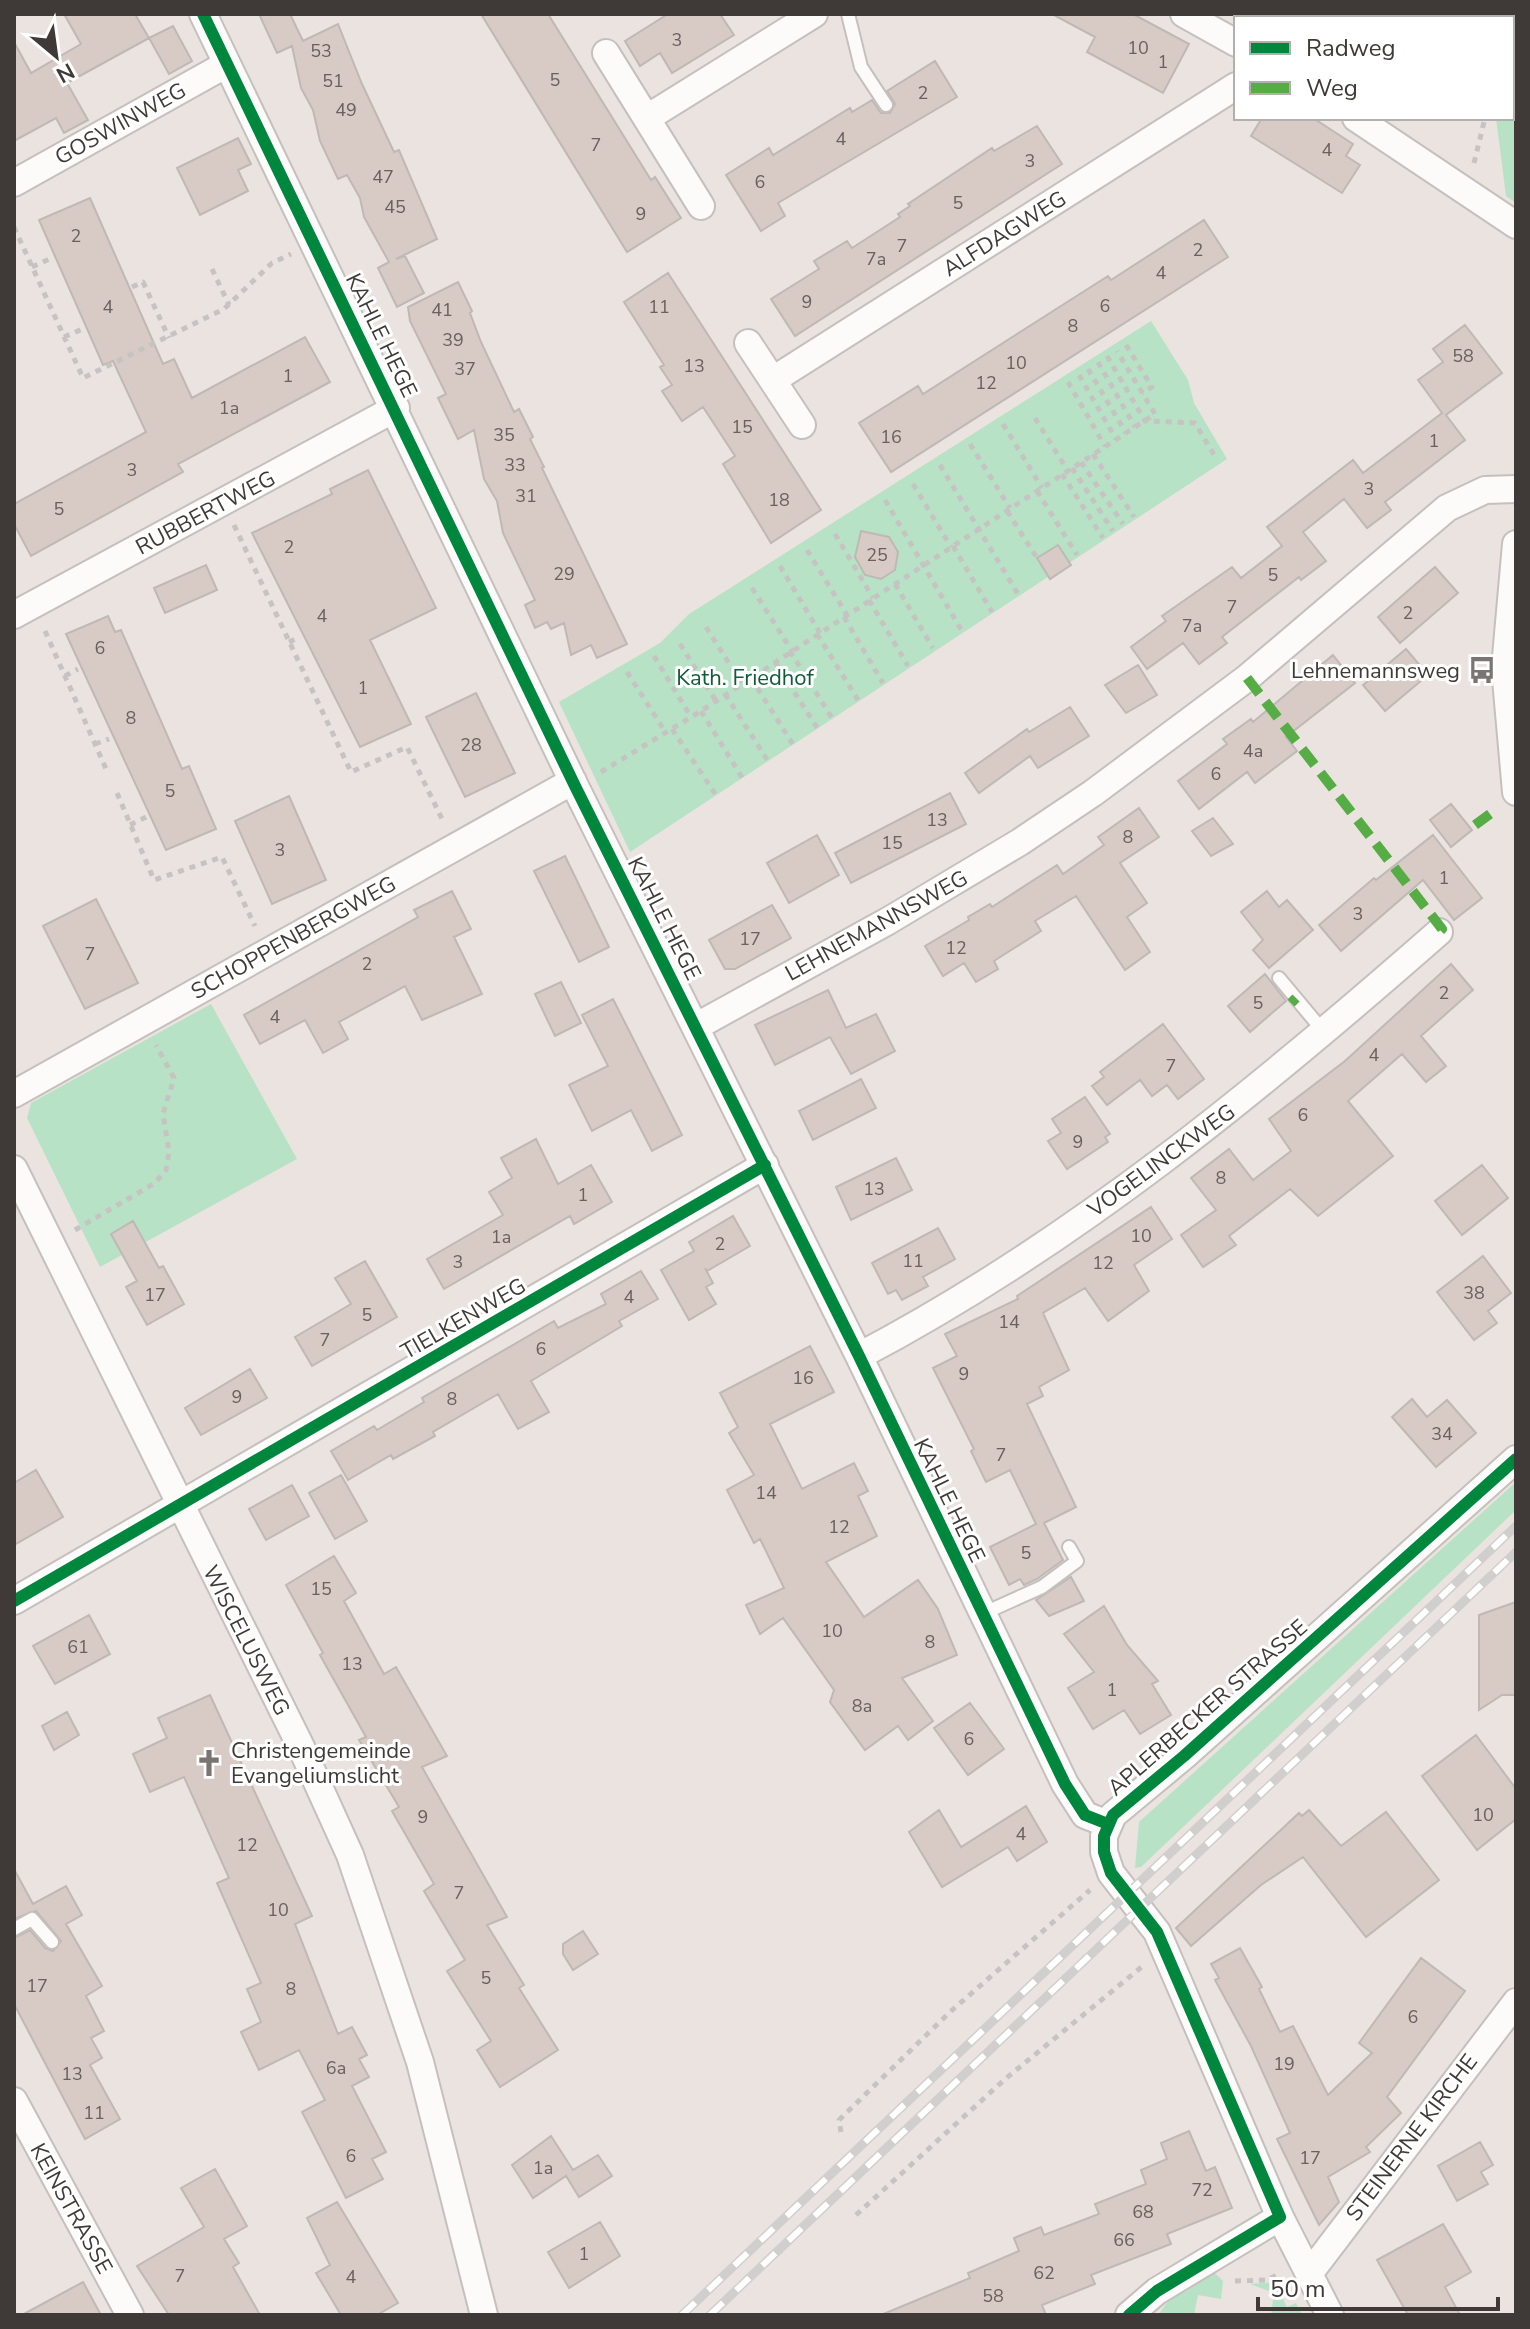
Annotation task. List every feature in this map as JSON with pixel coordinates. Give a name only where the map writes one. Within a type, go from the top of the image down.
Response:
[{"type":"street","name":"KAHLE HEGE","points":[[203,14],[396,408],[574,784],[697,1026],[1065,1784],[1085,1815],[1108,1824]]},
{"type":"street","points":[[647,118],[814,14]]},
{"type":"street","points":[[1184,14],[1234,42]]},
{"type":"street","points":[[606,53],[701,206]]},
{"type":"street","name":"GOSWINWEG","points":[[14,183],[227,64]]},
{"type":"street","name":"ALFDAGWEG","points":[[773,380],[1234,87]]},
{"type":"street","points":[[1359,120],[1516,225]]},
{"type":"street","points":[[748,343],[802,425]]},
{"type":"street","name":"RUBBERTWEG","points":[[23,610],[396,408]]},
{"type":"street","name":"LEHNEMANNSWEG","points":[[697,1026],[888,921],[1020,842],[1093,793],[1259,669],[1435,518],[1465,496],[1485,490],[1516,489]]},
{"type":"street","points":[[1516,544],[1505,668],[1516,792]]},
{"type":"street","name":"SCHOPPENBERGWEG","points":[[14,1094],[574,784]]},
{"type":"street","name":"VOGELINCKWEG","points":[[859,1356],[943,1309],[1103,1203],[1226,1114],[1439,932]]},
{"type":"street","name":"TIELKENWEG","points":[[14,1601],[765,1165]]},
{"type":"street","name":"WISCELUSWEG","points":[[14,1169],[301,1747],[350,1855],[420,2062],[484,2315]]},
{"type":"street","name":"APLERBECKER STRASSE","points":[[1330,2315],[1296,2273],[1280,2217],[1153,1924],[1111,1873],[1104,1852],[1108,1824],[1125,1804],[1196,1746],[1516,1459]]},
{"type":"street","name":"STEINERNE KIRCHE","points":[[1296,2273],[1516,2002]]},
{"type":"street","name":"KEINSTRASSE","points":[[14,2101],[130,2315]]},
{"type":"street","points":[[1129,2315],[1157,2291],[1280,2217]]},
{"type":"lane","points":[[848,14],[861,67],[886,105]]},
{"type":"lane","points":[[1279,978],[1324,1032]]},
{"type":"lane","points":[[982,1614],[1042,1587],[1077,1561],[1069,1547]]},
{"type":"lane","points":[[14,1929],[32,1919],[52,1942]]},
{"type":"path","points":[[1468,191],[1485,120]]},
{"type":"path","points":[[14,227],[83,378],[169,338],[229,305],[272,263],[315,243]]},
{"type":"path","points":[[32,267],[54,257]]},
{"type":"path","points":[[212,269],[229,305]]},
{"type":"path","points":[[132,287],[143,282],[169,338]]},
{"type":"path","points":[[64,337],[85,328]]},
{"type":"path","points":[[1126,345],[1152,387],[1142,393]]},
{"type":"path","points":[[574,784],[701,711],[1155,414],[1117,351]]},
{"type":"path","points":[[1107,356],[1145,421]]},
{"type":"path","points":[[1098,362],[1135,427]]},
{"type":"path","points":[[1088,369],[1126,433]]},
{"type":"path","points":[[1079,375],[1116,439]]},
{"type":"path","points":[[1068,382],[1105,446]]},
{"type":"path","points":[[1035,418],[1103,538]]},
{"type":"path","points":[[1145,421],[1195,423],[1216,458]]},
{"type":"path","points":[[1003,424],[1077,555]]},
{"type":"path","points":[[970,444],[1037,558]]},
{"type":"path","points":[[1093,454],[1134,517]]},
{"type":"path","points":[[1081,462],[1123,524]]},
{"type":"path","points":[[940,465],[1018,594]]},
{"type":"path","points":[[1067,471],[1113,531]]},
{"type":"path","points":[[913,484],[992,612]]},
{"type":"path","points":[[885,500],[962,631]]},
{"type":"path","points":[[223,502],[351,772],[407,747],[456,847]]},
{"type":"path","points":[[835,534],[908,666]]},
{"type":"path","points":[[807,550],[883,683]]},
{"type":"path","points":[[780,566],[858,700]]},
{"type":"path","points":[[257,573],[267,569]]},
{"type":"path","points":[[895,584],[933,648]]},
{"type":"path","points":[[752,588],[832,718]]},
{"type":"path","points":[[23,610],[65,676],[107,771]]},
{"type":"path","points":[[706,627],[742,684]]},
{"type":"path","points":[[289,642],[300,637]]},
{"type":"path","points":[[680,644],[716,701]]},
{"type":"path","points":[[654,656],[691,717]]},
{"type":"path","points":[[775,662],[818,729]]},
{"type":"path","points":[[65,676],[78,669]]},
{"type":"path","points":[[627,672],[716,795]]},
{"type":"path","points":[[751,678],[794,746]]},
{"type":"path","points":[[725,694],[768,761]]},
{"type":"path","points":[[701,711],[743,779]]},
{"type":"path","points":[[95,744],[109,739]]},
{"type":"path","points":[[117,793],[154,880],[222,857],[267,952]]},
{"type":"path","points":[[130,825],[150,815]]},
{"type":"path","points":[[50,1244],[155,1183],[166,1170],[169,1152],[163,1114],[174,1078],[143,1021]]},
{"type":"path","points":[[841,2132],[839,2120],[939,2023],[1092,1888]]},
{"type":"path","points":[[856,2215],[1004,2080],[1164,1950]]},
{"type":"path","points":[[1235,2281],[1267,2280],[1296,2273]]},
{"type":"green space","points":[[1516,14],[1516,203],[1506,196],[1496,120],[1514,120],[1514,16],[1482,16]]},
{"type":"green space","name":"Kath. Friedhof","points":[[1151,321],[1188,380],[1194,403],[1227,459],[630,852],[559,702],[660,643],[689,614]]},
{"type":"green space","points":[[211,1004],[297,1159],[100,1267],[27,1118],[31,1103]]},
{"type":"green space","points":[[1516,1482],[1516,1510],[1141,1867],[1135,1868],[1139,1822]]},
{"type":"green space","points":[[1214,2272],[1223,2281],[1221,2299],[1198,2295],[1194,2315],[1158,2315],[1169,2300]]},
{"type":"green space","points":[[1274,2282],[1287,2307],[1296,2303],[1302,2315],[1271,2315],[1274,2293],[1250,2284]]},
{"type":"building","points":[[64,14],[135,14],[149,38],[67,83],[88,120],[64,133],[56,118],[14,141],[14,42],[31,73],[81,44]]},
{"type":"building","points":[[259,14],[290,14],[303,41],[338,24],[362,84],[394,152],[399,150],[437,239],[396,259],[405,256],[424,293],[397,307],[378,268],[389,262],[364,217],[360,198],[347,175],[338,179],[320,141],[313,110],[301,88],[292,46],[277,53]]},
{"type":"building","points":[[481,14],[548,14],[651,180],[655,177],[681,218],[627,252]]},
{"type":"building","points":[[668,14],[720,14],[734,35],[672,73],[660,53],[640,66],[625,41]]},
{"type":"building","points":[[1052,14],[1133,14],[1189,44],[1163,93],[1087,52],[1095,37]]},
{"type":"building","points":[[173,26],[192,61],[169,74],[149,38]]},
{"type":"building","points":[[935,61],[957,97],[778,203],[785,216],[761,231],[726,175],[769,148],[773,155],[850,108],[852,112],[872,100],[881,113],[890,113],[895,104],[887,91]]},
{"type":"building","points":[[1261,120],[1316,120],[1353,144],[1346,156],[1360,165],[1342,193],[1251,136]]},
{"type":"building","points":[[1037,126],[1062,164],[795,336],[771,299],[819,269],[814,261],[847,241],[852,248],[900,217],[898,214],[910,206],[908,204],[992,148],[994,151]]},
{"type":"building","points":[[238,138],[251,164],[238,170],[248,191],[200,215],[177,168]]},
{"type":"building","points":[[90,198],[163,364],[174,359],[192,398],[305,337],[330,382],[178,464],[183,472],[31,556],[14,524],[14,504],[146,432],[113,361],[103,365],[39,220]]},
{"type":"building","points":[[1204,220],[1228,257],[891,472],[859,423],[918,386],[923,394],[1108,276],[1111,280]]},
{"type":"building","points":[[668,273],[821,510],[771,543],[723,464],[735,456],[703,407],[682,421],[662,391],[672,385],[660,367],[664,365],[624,302]]},
{"type":"building","points":[[458,282],[472,311],[470,313],[481,342],[514,412],[519,409],[533,437],[530,439],[542,468],[627,644],[597,658],[591,645],[571,655],[564,623],[551,629],[547,622],[535,628],[525,605],[535,600],[503,533],[497,501],[484,479],[474,430],[458,439],[438,398],[446,394],[410,321],[408,307]]},
{"type":"building","points":[[1465,325],[1502,373],[1446,415],[1465,440],[1385,502],[1391,510],[1367,528],[1344,499],[1303,532],[1326,561],[1301,580],[1299,577],[1222,637],[1227,643],[1199,664],[1183,643],[1147,669],[1131,647],[1166,621],[1162,616],[1232,567],[1241,578],[1282,546],[1267,527],[1353,460],[1363,473],[1442,413],[1418,380],[1443,362],[1433,349]]},
{"type":"building","points":[[368,470],[436,608],[370,640],[411,724],[360,747],[252,533],[332,494],[330,489]]},
{"type":"building","points":[[861,531],[889,537],[898,552],[895,570],[881,579],[865,575],[855,557]]},
{"type":"building","points":[[1058,545],[1071,565],[1050,579],[1037,558]]},
{"type":"building","points":[[206,565],[217,590],[165,613],[154,588]]},
{"type":"building","points":[[1435,567],[1458,593],[1400,643],[1378,617]]},
{"type":"building","points":[[108,616],[115,632],[121,630],[182,769],[189,766],[216,829],[166,850],[66,634]]},
{"type":"building","points":[[1406,649],[1428,675],[1385,711],[1363,685]]},
{"type":"building","points":[[1333,655],[1355,683],[1286,737],[1297,751],[1255,783],[1247,772],[1199,809],[1178,781],[1227,744],[1223,739],[1251,719],[1253,722]]},
{"type":"building","points":[[1138,665],[1157,695],[1126,713],[1105,685]]},
{"type":"building","points":[[476,693],[515,773],[465,797],[426,717]]},
{"type":"building","points":[[1070,707],[1089,736],[1038,768],[1030,756],[979,793],[965,773],[1027,729],[1029,732]]},
{"type":"building","points":[[950,793],[966,824],[851,883],[835,853]]},
{"type":"building","points":[[289,796],[326,880],[272,904],[235,821]]},
{"type":"building","points":[[1451,804],[1472,830],[1451,847],[1430,820]]},
{"type":"building","points":[[1139,808],[1159,837],[1120,863],[1147,903],[1127,917],[1150,952],[1125,970],[1076,896],[1035,921],[1041,931],[994,961],[998,969],[976,982],[964,963],[943,976],[925,946],[1057,865],[1063,874],[1104,845],[1098,837]]},
{"type":"building","points":[[1213,818],[1233,844],[1211,856],[1192,831]]},
{"type":"building","points":[[817,835],[839,875],[789,903],[767,863]]},
{"type":"building","points":[[1433,835],[1482,898],[1454,920],[1423,880],[1341,951],[1319,925],[1374,878],[1376,880]]},
{"type":"building","points":[[565,856],[609,947],[579,962],[534,871]]},
{"type":"building","points":[[452,891],[471,929],[454,937],[482,994],[422,1020],[405,986],[339,1022],[348,1039],[323,1053],[305,1020],[260,1044],[244,1015],[418,917],[414,910]]},
{"type":"building","points":[[1267,891],[1279,907],[1287,900],[1313,930],[1269,968],[1253,950],[1263,940],[1241,912]]},
{"type":"building","points":[[96,899],[138,983],[85,1009],[43,926]]},
{"type":"building","points":[[772,905],[791,938],[735,969],[725,969],[709,940]]},
{"type":"building","points":[[1451,964],[1473,990],[1421,1036],[1446,1066],[1426,1082],[1402,1054],[1348,1101],[1393,1156],[1318,1216],[1290,1189],[1229,1236],[1236,1245],[1203,1267],[1181,1235],[1216,1210],[1191,1178],[1229,1149],[1253,1180],[1291,1151],[1269,1119],[1345,1061]]},
{"type":"building","points":[[1265,974],[1286,1001],[1250,1032],[1228,1006]]},
{"type":"building","points":[[561,982],[581,1023],[555,1036],[535,994]]},
{"type":"building","points":[[828,990],[846,1028],[876,1014],[895,1051],[851,1074],[830,1037],[775,1065],[755,1025]]},
{"type":"building","points":[[613,999],[682,1135],[652,1151],[631,1110],[592,1131],[569,1085],[608,1066],[582,1015]]},
{"type":"building","points":[[1163,1024],[1204,1079],[1178,1099],[1167,1085],[1152,1096],[1140,1080],[1107,1105],[1092,1086],[1104,1077],[1100,1072]]},
{"type":"building","points":[[861,1079],[876,1108],[813,1140],[799,1111]]},
{"type":"building","points":[[1085,1097],[1110,1134],[1105,1137],[1108,1142],[1067,1169],[1048,1141],[1061,1133],[1052,1119]]},
{"type":"building","points":[[536,1139],[558,1184],[591,1165],[612,1202],[574,1224],[570,1216],[444,1289],[427,1259],[503,1215],[489,1192],[512,1178],[501,1158]]},
{"type":"building","points":[[896,1158],[912,1190],[851,1220],[836,1187]]},
{"type":"building","points":[[1482,1165],[1508,1198],[1462,1235],[1435,1201]]},
{"type":"building","points":[[1151,1207],[1172,1239],[1134,1265],[1149,1291],[1108,1321],[1085,1288],[1043,1313],[1069,1370],[1039,1387],[1043,1396],[1027,1404],[1076,1507],[1044,1523],[1063,1560],[1037,1579],[1024,1585],[1020,1579],[1009,1585],[990,1547],[1036,1524],[1010,1470],[986,1482],[971,1451],[974,1449],[933,1368],[957,1356],[945,1334],[1018,1299],[1017,1296]]},
{"type":"building","points":[[733,1216],[750,1246],[707,1271],[705,1268],[713,1283],[706,1287],[716,1304],[689,1320],[661,1270],[694,1251],[689,1242]]},
{"type":"building","points":[[133,1221],[159,1268],[163,1266],[184,1304],[147,1325],[126,1287],[137,1281],[111,1234]]},
{"type":"building","points":[[938,1228],[955,1259],[923,1277],[928,1286],[902,1300],[896,1290],[888,1294],[872,1263]]},
{"type":"building","points":[[1483,1256],[1511,1293],[1488,1311],[1497,1323],[1474,1340],[1437,1292]]},
{"type":"building","points":[[365,1261],[397,1317],[312,1366],[295,1337],[351,1304],[335,1278]]},
{"type":"building","points":[[641,1271],[658,1299],[619,1321],[622,1326],[531,1381],[549,1412],[518,1429],[498,1394],[433,1432],[435,1436],[393,1459],[391,1455],[348,1480],[331,1451],[374,1426],[377,1430],[424,1402],[422,1398],[554,1321],[558,1328],[606,1304],[601,1294]]},
{"type":"building","points":[[810,1346],[834,1392],[770,1424],[802,1489],[854,1463],[868,1491],[858,1496],[877,1536],[826,1562],[864,1617],[918,1580],[938,1609],[957,1655],[902,1678],[933,1721],[908,1740],[898,1726],[865,1750],[830,1702],[834,1690],[783,1618],[760,1634],[746,1605],[784,1588],[760,1539],[754,1543],[727,1490],[754,1475],[729,1433],[738,1427],[720,1393]]},
{"type":"building","points":[[250,1369],[267,1398],[201,1435],[185,1408]]},
{"type":"building","points":[[1412,1399],[1427,1417],[1447,1400],[1476,1433],[1436,1467],[1392,1417]]},
{"type":"building","points":[[36,1470],[63,1517],[14,1545],[14,1483]]},
{"type":"building","points":[[341,1475],[367,1521],[335,1539],[309,1493]]},
{"type":"building","points":[[292,1485],[309,1516],[266,1540],[249,1509]]},
{"type":"building","points":[[334,1556],[356,1593],[344,1601],[384,1674],[396,1667],[447,1756],[422,1767],[507,1917],[487,1925],[524,1985],[519,1988],[558,2050],[500,2087],[477,2050],[491,2041],[447,1971],[465,1960],[424,1891],[434,1884],[392,1811],[399,1807],[359,1740],[366,1737],[320,1655],[323,1653],[286,1585]]},
{"type":"building","points":[[1071,1577],[1084,1601],[1049,1616],[1036,1600]]},
{"type":"building","points":[[1516,1602],[1516,1695],[1502,1695],[1479,1710],[1479,1615]]},
{"type":"building","points":[[1104,1606],[1127,1645],[1158,1681],[1152,1684],[1171,1715],[1140,1734],[1124,1710],[1093,1729],[1068,1688],[1094,1672],[1064,1634]]},
{"type":"building","points":[[89,1615],[110,1654],[55,1684],[33,1646]]},
{"type":"building","points":[[210,1695],[312,1916],[295,1924],[338,2034],[352,2027],[367,2055],[359,2059],[369,2077],[352,2086],[386,2152],[372,2159],[383,2179],[346,2198],[302,2112],[325,2100],[299,2050],[259,2070],[241,2032],[261,2022],[247,1989],[261,1983],[217,1883],[229,1878],[184,1777],[150,1792],[133,1754],[167,1738],[158,1718]]},
{"type":"building","points":[[970,1703],[1004,1749],[968,1775],[934,1728]]},
{"type":"building","points":[[67,1712],[79,1735],[54,1750],[42,1726]]},
{"type":"building","points":[[1476,1735],[1516,1789],[1516,1819],[1477,1850],[1422,1776]]},
{"type":"building","points":[[1026,1806],[1047,1842],[1017,1861],[1008,1847],[942,1887],[909,1832],[939,1810],[961,1847]]},
{"type":"building","points":[[1309,1810],[1341,1846],[1386,1812],[1439,1880],[1366,1937],[1303,1857],[1261,1885],[1191,1946],[1176,1928],[1299,1813],[1302,1816]]},
{"type":"building","points":[[14,1869],[33,1904],[66,1886],[82,1915],[66,1924],[102,1986],[86,1996],[104,2031],[91,2038],[102,2058],[90,2065],[120,2119],[85,2139],[14,2004],[14,1938],[30,1930],[45,1948],[53,1951],[61,1941],[36,1911],[14,1919]]},
{"type":"building","points":[[583,1931],[598,1954],[573,1970],[563,1954],[563,1944]]},
{"type":"building","points":[[1240,1948],[1262,1987],[1259,1989],[1280,2032],[1293,2026],[1328,2095],[1372,2053],[1359,2043],[1421,1958],[1465,1991],[1387,2097],[1401,2113],[1366,2147],[1370,2152],[1328,2177],[1339,2202],[1319,2225],[1277,2139],[1290,2133],[1251,2046],[1215,1980],[1219,1978],[1211,1964]]},
{"type":"building","points":[[1189,2131],[1206,2171],[1215,2167],[1232,2208],[1167,2234],[1171,2244],[1091,2275],[1095,2284],[1042,2305],[1046,2315],[881,2315],[970,2278],[968,2273],[1019,2251],[1014,2238],[1041,2227],[1044,2235],[1099,2214],[1095,2204],[1146,2184],[1141,2170],[1167,2159],[1161,2143]]},
{"type":"building","points":[[551,2136],[573,2170],[598,2155],[612,2176],[579,2197],[566,2176],[533,2198],[512,2165]]},
{"type":"building","points":[[1480,2142],[1493,2165],[1481,2172],[1488,2184],[1457,2201],[1438,2166]]},
{"type":"building","points":[[215,2169],[247,2226],[224,2239],[239,2263],[233,2267],[260,2315],[169,2315],[137,2266],[204,2227],[181,2188]]},
{"type":"building","points":[[337,2202],[398,2303],[377,2315],[341,2315],[316,2273],[330,2265],[307,2218]]},
{"type":"building","points":[[600,2222],[620,2256],[569,2288],[548,2252]]},
{"type":"building","points":[[1443,2224],[1471,2272],[1445,2287],[1460,2315],[1408,2315],[1377,2260]]},
{"type":"building","points":[[83,2282],[101,2315],[22,2315]]},
{"type":"railway","points":[[682,2315],[1516,1526]]},
{"type":"railway","points":[[710,2315],[1516,1552]]},
{"type":"marked path","points":[[1247,678],[1442,929],[1439,932]]},
{"type":"marked path","points":[[1475,825],[1490,814]]},
{"type":"marked path","points":[[1291,1003],[1296,998]]},
{"type":"cycle path","points":[[203,14],[575,786],[859,1356],[1065,1784],[1085,1815],[1108,1824]]},
{"type":"cycle path","points":[[14,1601],[765,1165]]},
{"type":"cycle path","points":[[1129,2315],[1157,2291],[1280,2217],[1157,1932],[1111,1873],[1104,1852],[1104,1836],[1113,1815],[1184,1756],[1516,1459]]},
{"type":"place","name":"Lehnemannsweg","points":[[1482,670]]},
{"type":"place","name":"Christengemeinde Evangeliumslicht","points":[[209,1763]]}]
